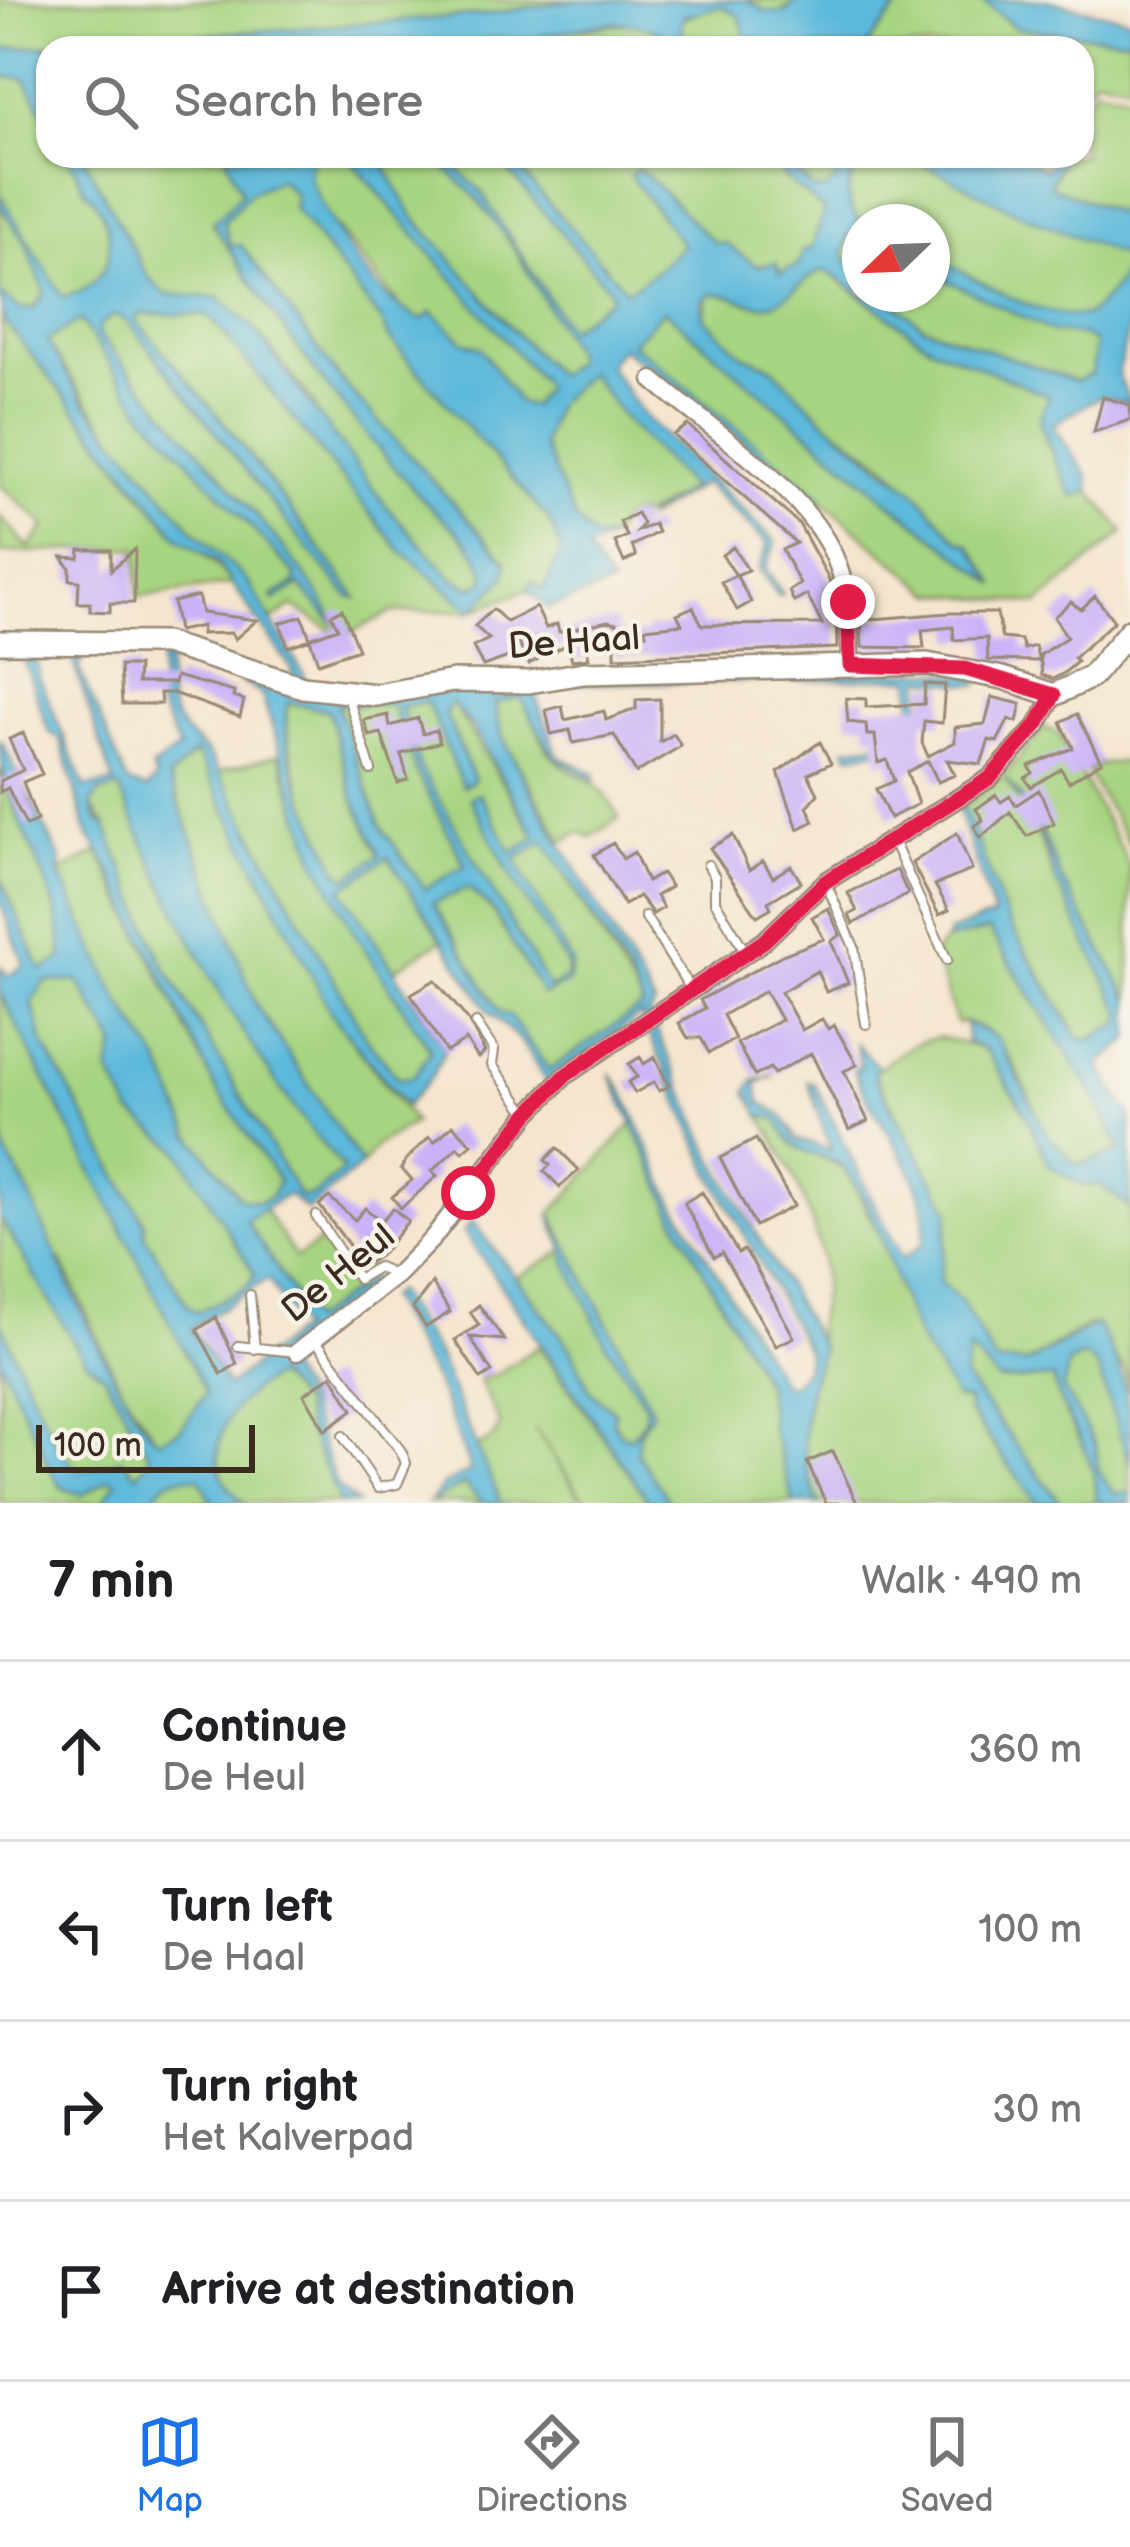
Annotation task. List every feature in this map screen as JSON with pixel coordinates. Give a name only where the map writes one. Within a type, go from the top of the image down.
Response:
[{"type":"street","points":[[653,380],[814,520],[837,562],[848,602],[850,665]]},
{"type":"street","points":[[1054,695],[1090,677],[1130,630]]},
{"type":"street","name":"De Haal","points":[[0,643],[165,644],[270,679],[347,698],[453,681],[529,682],[584,673],[850,665],[965,669],[1054,695]]},
{"type":"street","name":"De Heul","points":[[297,1352],[397,1275],[432,1239],[528,1114],[566,1075],[789,920],[825,882],[893,843],[1005,765],[1054,695]]},
{"type":"lane","points":[[347,698],[371,770]]},
{"type":"lane","points":[[893,843],[947,960]]},
{"type":"lane","points":[[708,865],[716,877],[716,901],[745,952]]},
{"type":"lane","points":[[825,882],[854,947],[866,1024]]},
{"type":"lane","points":[[645,916],[690,988]]},
{"type":"lane","points":[[476,1022],[494,1050],[492,1065],[528,1114]]},
{"type":"lane","points":[[316,1216],[358,1279],[378,1267],[397,1275]]},
{"type":"lane","points":[[250,1294],[255,1349]]},
{"type":"lane","points":[[316,1341],[401,1451],[406,1463],[398,1484],[378,1488],[343,1436]]},
{"type":"lane","name":"De Heul","points":[[238,1346],[297,1352]]},
{"type":"green space","points":[[0,0],[574,0],[483,15],[185,36],[36,36],[36,46],[0,49]]},
{"type":"green space","points":[[748,0],[798,0],[746,36],[515,36],[646,22],[662,30],[704,8]]},
{"type":"green space","points":[[904,0],[981,0],[1016,28],[1130,39],[1130,84],[1094,80],[1094,36],[875,36]]},
{"type":"green space","points":[[0,77],[36,77],[36,168],[259,168],[252,192],[280,179],[296,196],[293,207],[383,323],[389,338],[549,520],[561,549],[544,590],[532,582],[527,590],[472,611],[507,562],[344,384],[241,245],[231,247],[223,223],[241,203],[213,224],[335,391],[413,488],[467,542],[486,580],[472,588],[451,577],[387,507],[317,418],[314,403],[255,330],[219,298],[81,294],[22,310],[0,300]]},
{"type":"green space","points":[[1094,89],[1130,95],[1130,218],[1050,186],[1058,168],[1094,168]]},
{"type":"green space","points":[[288,168],[933,168],[1127,258],[1092,374],[1076,381],[924,327],[903,312],[950,312],[950,204],[842,204],[842,257],[780,273],[680,250],[573,351],[574,362],[533,406],[519,403],[422,320],[406,313]]},
{"type":"green space","points":[[825,270],[842,282],[842,312],[883,312],[928,345],[1050,396],[1045,440],[1067,487],[1074,497],[1090,491],[1124,532],[1038,604],[932,593],[632,343],[664,309],[888,501],[994,581],[970,545],[957,539],[886,464],[829,424],[770,366],[743,355],[704,318],[708,295],[765,305],[782,299]]},
{"type":"green space","points":[[2,309],[4,321],[138,489],[232,584],[139,597],[137,548],[0,553],[0,516],[29,548],[46,526],[0,485]]},
{"type":"green space","points":[[141,314],[205,315],[400,550],[472,611],[392,612],[342,637],[292,606],[270,622],[244,583],[116,438],[46,340],[80,320],[143,412],[296,575],[297,583],[274,599],[300,585],[333,622],[281,546],[98,334],[99,325],[114,315],[126,319],[349,596],[356,596],[227,426],[135,320]]},
{"type":"green space","points":[[589,373],[626,421],[692,488],[643,516],[637,513],[620,522],[612,538],[594,539],[575,519],[543,444],[556,403]]},
{"type":"green space","points":[[519,696],[549,751],[596,785],[619,818],[591,837],[579,832],[563,842],[502,736],[495,702]]},
{"type":"green space","points":[[287,702],[329,710],[354,800],[380,856],[346,878],[324,845],[303,795],[289,741]]},
{"type":"green space","points":[[427,702],[463,786],[474,780],[445,713],[452,702],[536,837],[512,853],[471,798],[514,883],[567,964],[567,977],[549,989],[420,767],[401,706]]},
{"type":"green space","points":[[392,703],[416,771],[465,866],[425,889],[380,825],[337,704]]},
{"type":"green space","points":[[1044,727],[1058,733],[1130,866],[1130,1000],[1061,878],[1034,811],[1026,806],[1055,879],[1123,1013],[1121,1023],[1091,1039],[1080,1039],[1007,920],[964,806],[1003,777]]},
{"type":"green space","points":[[196,752],[333,1016],[414,1122],[376,1146],[362,1165],[256,1005],[169,778]]},
{"type":"green space","points":[[279,754],[325,871],[432,1051],[413,1077],[399,1079],[368,1041],[218,772]]},
{"type":"green space","points":[[1130,761],[1130,845],[1087,772],[1102,764]]},
{"type":"green space","points":[[0,770],[63,924],[62,960],[41,971],[0,877]]},
{"type":"green space","points":[[119,787],[217,987],[276,1082],[344,1170],[314,1195],[300,1198],[162,961],[105,825],[91,805],[98,793]]},
{"type":"green space","points":[[544,840],[644,1006],[549,1071],[509,1015],[500,1013],[433,903],[468,888],[492,910],[543,994],[568,983],[572,963],[514,859]]},
{"type":"green space","points":[[99,852],[215,1087],[279,1181],[272,1197],[259,1202],[241,1199],[190,1134],[160,1062],[117,997],[59,872]]},
{"type":"green space","points":[[388,856],[442,940],[394,970],[342,889]]},
{"type":"green space","points":[[989,930],[1093,1093],[1122,1151],[1076,1165],[1047,1133],[1001,1046],[974,1025],[956,1023],[934,952],[947,940]]},
{"type":"green space","points":[[78,980],[116,1045],[131,1113],[178,1149],[255,1275],[247,1287],[198,1312],[190,1309],[143,1234],[145,1224],[43,1043],[32,1002],[45,982]]},
{"type":"green space","points":[[0,993],[207,1393],[181,1429],[158,1441],[121,1388],[65,1267],[45,1239],[25,1184],[4,1150]]},
{"type":"green space","points":[[938,1037],[985,1049],[1025,1112],[1050,1166],[1082,1185],[1100,1184],[1129,1205],[1130,1391],[1125,1371],[1089,1324],[1027,1363],[996,1363],[939,1281],[950,1211],[873,1072],[912,1045]]},
{"type":"green space","points":[[760,1115],[777,1119],[791,1141],[847,1172],[895,1266],[901,1296],[924,1350],[944,1373],[955,1398],[968,1400],[968,1411],[1037,1503],[819,1503],[807,1464],[804,1426],[822,1349],[817,1324],[822,1265],[802,1197]]},
{"type":"green space","points":[[634,1122],[678,1224],[765,1383],[772,1430],[794,1503],[670,1503],[637,1453],[638,1433],[653,1411],[551,1214]]},
{"type":"green space","points":[[263,1208],[296,1258],[321,1241],[354,1290],[311,1322],[246,1221]]},
{"type":"green space","points":[[0,1218],[84,1359],[105,1376],[150,1457],[146,1468],[219,1462],[221,1434],[232,1410],[276,1376],[289,1385],[309,1414],[341,1503],[0,1503]]},
{"type":"green space","points":[[566,1250],[607,1346],[646,1406],[644,1422],[632,1437],[622,1435],[613,1421],[615,1412],[590,1391],[570,1347],[516,1277]]},
{"type":"green space","points":[[539,1346],[650,1503],[587,1503],[534,1428],[584,1503],[428,1503],[461,1479],[494,1491],[475,1449],[494,1437],[500,1424],[479,1379],[495,1375]]},
{"type":"green space","points":[[969,1350],[1000,1381],[1053,1378],[1086,1451],[1097,1503],[1061,1503],[964,1377]]},
{"type":"green space","points":[[1085,1355],[1098,1366],[1130,1464],[1130,1493],[1115,1494],[1098,1472],[1096,1446],[1063,1388],[1068,1363]]},
{"type":"water","points":[[574,0],[748,0],[765,11],[785,13],[797,0],[904,0],[875,36],[746,36],[739,16],[722,6],[684,16],[683,36],[663,36],[647,27],[613,23],[541,36],[185,36],[483,15]]},
{"type":"water","points":[[981,0],[1045,0],[1130,19],[1130,39],[1016,28]]},
{"type":"water","points":[[36,46],[36,100],[24,78],[0,77],[0,49]]},
{"type":"water","points":[[74,168],[89,168],[148,277],[165,294],[219,298],[255,330],[387,507],[451,577],[472,588],[486,580],[477,555],[336,398],[213,223],[242,193],[231,168],[310,168],[309,177],[328,217],[370,278],[404,310],[422,320],[432,312],[464,342],[480,347],[519,403],[532,406],[545,386],[357,168],[385,168],[413,215],[557,375],[574,362],[573,351],[514,248],[475,196],[445,168],[456,168],[480,190],[568,329],[611,298],[610,290],[506,168],[518,168],[626,290],[683,245],[630,176],[638,168],[717,244],[723,242],[757,266],[777,263],[780,273],[799,265],[803,251],[812,248],[824,210],[779,168],[792,168],[813,189],[827,190],[838,168],[859,168],[849,188],[850,204],[842,204],[842,282],[825,270],[765,305],[708,295],[702,303],[704,318],[743,355],[770,366],[829,424],[918,494],[957,539],[970,545],[997,585],[888,501],[664,310],[632,343],[822,498],[820,505],[621,347],[608,365],[644,416],[776,542],[765,569],[783,594],[778,596],[759,569],[768,544],[704,483],[644,520],[691,488],[626,421],[589,373],[556,403],[543,444],[575,519],[594,539],[612,538],[587,550],[611,585],[549,608],[527,590],[532,582],[544,590],[561,549],[549,520],[389,338],[383,323],[293,207],[296,196],[280,179],[250,193],[223,222],[231,246],[241,245],[344,384],[507,562],[505,578],[472,611],[400,550],[205,315],[141,314],[136,320],[227,426],[357,598],[349,597],[320,563],[126,320],[114,315],[99,325],[98,334],[267,528],[323,602],[333,623],[300,585],[274,600],[272,596],[296,583],[296,575],[143,412],[80,320],[47,341],[84,401],[195,532],[247,580],[304,675],[306,693],[449,692],[564,682],[926,671],[981,677],[978,685],[921,679],[919,743],[849,755],[846,748],[915,738],[911,678],[573,684],[534,692],[558,756],[594,773],[595,780],[554,757],[520,697],[495,703],[502,736],[532,794],[655,1005],[649,1013],[712,1156],[822,1349],[804,1426],[807,1464],[819,1503],[794,1503],[772,1430],[765,1383],[678,1224],[610,1073],[624,1092],[670,1195],[782,1383],[791,1385],[804,1371],[808,1352],[710,1171],[641,1015],[547,1083],[520,1040],[490,1013],[388,857],[342,889],[445,1050],[432,1076],[406,1106],[333,1016],[196,752],[169,778],[256,1005],[362,1165],[307,1210],[288,1194],[246,1221],[311,1321],[368,1280],[380,1280],[317,1326],[284,1365],[306,1400],[337,1486],[357,1503],[340,1503],[307,1429],[302,1404],[276,1376],[243,1400],[222,1433],[220,1470],[245,1503],[213,1503],[200,1478],[191,1477],[164,1484],[151,1503],[102,1503],[117,1482],[110,1479],[83,1495],[62,1488],[53,1475],[0,1360],[0,1320],[36,1402],[71,1462],[81,1471],[122,1459],[137,1475],[150,1457],[105,1376],[84,1359],[0,1218],[0,1138],[107,1363],[144,1425],[159,1440],[181,1429],[206,1393],[0,993],[0,966],[8,976],[24,965],[0,901],[0,877],[41,970],[62,959],[53,902],[10,795],[0,739],[61,860],[59,872],[117,997],[160,1062],[190,1134],[241,1199],[259,1202],[271,1197],[279,1181],[215,1087],[106,862],[87,833],[61,740],[49,732],[23,657],[0,658],[0,652],[163,651],[295,688],[291,668],[216,561],[179,538],[4,321],[0,294],[22,310],[34,308],[45,292],[27,246],[0,206],[0,195],[63,297],[92,284],[107,260],[108,231],[94,199]],"holes":[[[70,653],[114,783],[85,787],[39,677],[37,656]],[[85,654],[161,655],[159,706],[179,749],[152,767],[156,779],[147,789],[128,783],[79,669]],[[168,660],[236,678],[262,695],[314,856],[353,931],[431,1051],[413,1077],[399,1079],[368,1041],[208,753],[173,713]],[[288,702],[329,711],[354,800],[380,855],[347,878],[339,872],[293,767],[286,723]],[[427,702],[463,787],[474,780],[445,713],[452,703],[474,729],[536,837],[512,853],[479,793],[470,798],[514,882],[567,964],[567,977],[550,989],[420,767],[401,707]],[[392,704],[416,771],[465,865],[425,889],[380,825],[337,705]],[[119,788],[217,988],[276,1082],[344,1169],[314,1195],[300,1197],[162,961],[105,825],[97,820],[91,805],[98,793]],[[544,841],[627,971],[643,1006],[549,1070],[509,1015],[500,1013],[433,903],[468,888],[492,909],[543,995],[568,983],[572,963],[515,860]],[[78,981],[116,1045],[109,1071],[131,1113],[178,1149],[255,1275],[246,1287],[198,1312],[189,1308],[144,1234],[145,1224],[43,1043],[32,1002],[45,982]],[[268,1279],[300,1329],[228,1386],[191,1328]]]},
{"type":"water","points":[[930,168],[1058,168],[1050,186],[1130,218],[1130,321],[1118,374],[1130,403],[1101,396],[1052,425],[1088,476],[1090,491],[1074,497],[1039,419],[1049,396],[928,345],[884,312],[905,312],[924,327],[1076,381],[1092,374],[1095,343],[1083,335],[1053,332],[950,282],[950,265],[1026,304],[1086,316],[1117,284],[1127,258],[1020,214]]},
{"type":"water","points":[[1005,779],[1034,811],[1061,878],[1130,1000],[1130,1039],[1099,1065],[1130,1114],[1130,1208],[1101,1185],[1082,1185],[1050,1166],[1025,1112],[985,1049],[967,1042],[966,1022],[998,1039],[1047,1134],[1076,1165],[1121,1151],[1093,1093],[989,930],[947,940],[949,932],[994,916],[958,809],[964,806],[1007,920],[1079,1039],[1091,1039],[1121,1022],[1122,1013],[1055,879],[1040,832]]},
{"type":"water","points":[[856,1044],[879,1068],[874,1072],[877,1082],[950,1211],[939,1281],[962,1302],[996,1363],[1027,1363],[1097,1324],[1126,1391],[1130,1464],[1097,1366],[1085,1356],[1069,1363],[1063,1388],[1096,1446],[1098,1472],[1115,1494],[1130,1493],[1130,1503],[1097,1503],[1086,1451],[1053,1378],[999,1381],[969,1350],[964,1377],[1061,1503],[1037,1503],[968,1410],[968,1400],[955,1398],[921,1343],[869,1210],[847,1172],[794,1145],[777,1119],[760,1115],[747,1092],[754,1081],[774,1075],[757,1083],[760,1102],[784,1117],[796,1139],[831,1150],[808,1081],[814,1083],[902,1259],[923,1244],[921,1196],[854,1070],[861,1067]]},
{"type":"water","points":[[551,1214],[653,1411],[639,1433],[637,1453],[670,1503],[650,1503],[464,1232],[472,1221],[570,1347],[590,1391],[615,1412],[613,1422],[622,1435],[632,1437],[644,1421],[646,1406],[607,1346],[566,1261]]},
{"type":"water","points":[[395,1291],[436,1353],[501,1503],[482,1503],[464,1484],[430,1503],[443,1485],[471,1471],[438,1387],[388,1298]]},
{"type":"building","points":[[1103,397],[1130,405],[1130,420],[1094,432]]},
{"type":"building","points":[[688,425],[799,524],[829,579],[833,597],[827,600],[828,621],[836,621],[837,648],[615,657],[615,637],[585,641],[589,658],[572,660],[568,644],[529,664],[518,642],[506,658],[483,666],[473,647],[489,639],[475,626],[493,609],[507,622],[536,607],[546,628],[557,624],[559,632],[608,621],[617,623],[618,634],[646,633],[645,628],[682,624],[677,614],[693,607],[702,625],[822,624],[807,595],[794,602],[789,591],[800,584],[782,550],[796,543],[673,435]]},
{"type":"building","points":[[637,513],[643,524],[638,531],[654,524],[658,532],[632,546],[636,556],[624,562],[615,542],[627,536],[620,522]]},
{"type":"building","points":[[733,547],[748,570],[736,575],[722,555]]},
{"type":"building","points":[[135,549],[134,603],[110,603],[110,612],[90,611],[90,603],[78,603],[79,581],[70,580],[70,568],[62,557],[79,558],[80,550],[111,550],[111,570]]},
{"type":"building","points":[[736,575],[751,602],[737,610],[721,582]]},
{"type":"building","points":[[198,596],[202,613],[257,620],[235,639],[231,633],[201,634],[202,626],[178,631],[173,602]]},
{"type":"building","points":[[1095,596],[1114,621],[1064,673],[1053,679],[1042,675],[1040,655],[1067,637],[1054,617],[1071,602],[1081,609]]},
{"type":"building","points":[[342,609],[358,649],[318,663],[310,639],[288,647],[280,623],[302,616],[310,638],[338,628],[331,615]]},
{"type":"building","points":[[997,613],[1002,638],[1021,640],[1024,649],[1035,646],[1039,661],[988,660],[987,638],[954,640],[953,627],[922,630],[924,648],[862,647],[861,620]]},
{"type":"building","points":[[120,666],[138,666],[137,683],[174,683],[176,676],[234,692],[233,697],[244,700],[240,717],[173,693],[160,693],[161,704],[122,704]]},
{"type":"building","points":[[925,684],[945,685],[942,723],[924,721],[922,743],[928,756],[955,742],[955,727],[985,724],[992,697],[1021,704],[1017,722],[1009,719],[997,742],[989,740],[981,764],[947,760],[955,775],[938,782],[928,761],[907,772],[918,804],[890,818],[876,789],[894,781],[887,760],[878,763],[875,735],[867,735],[866,724],[848,722],[846,698],[866,699],[866,707],[924,704]]},
{"type":"building","points":[[660,699],[660,742],[674,734],[681,746],[636,773],[614,735],[573,743],[570,730],[551,734],[546,710],[562,706],[565,720],[604,711],[606,720],[636,709],[636,700]]},
{"type":"building","points":[[1077,714],[1101,762],[1069,782],[1061,769],[1031,787],[1025,778],[1033,773],[1029,766],[1073,748],[1061,722]]},
{"type":"building","points":[[388,715],[390,726],[418,718],[423,734],[436,730],[440,742],[401,754],[408,779],[398,783],[381,733],[369,736],[364,720]]},
{"type":"building","points":[[23,733],[42,774],[23,782],[37,820],[26,825],[8,788],[0,792],[0,781],[23,770],[9,739]]},
{"type":"building","points":[[820,742],[831,763],[808,774],[818,794],[807,807],[814,821],[798,829],[778,772]]},
{"type":"building","points":[[1039,790],[1054,823],[1027,836],[1010,812],[980,838],[974,826],[983,820],[976,809],[996,795],[1001,802],[1010,796],[1016,805]]},
{"type":"building","points":[[957,833],[972,870],[935,885],[949,910],[939,915],[912,863]]},
{"type":"building","points":[[733,835],[749,870],[763,861],[773,877],[791,866],[801,882],[768,902],[771,908],[757,916],[710,848]]},
{"type":"building","points":[[613,843],[623,859],[634,852],[647,882],[662,873],[671,887],[656,896],[663,908],[653,914],[639,896],[624,905],[594,855]]},
{"type":"building","points":[[897,870],[908,894],[853,924],[849,915],[857,911],[848,893]]},
{"type":"building","points":[[828,908],[840,935],[831,941],[848,983],[826,992],[817,971],[781,992],[802,1030],[822,1019],[828,1029],[834,1025],[857,1065],[844,1071],[868,1121],[849,1130],[811,1053],[774,1074],[770,1068],[755,1076],[737,1043],[781,1020],[765,991],[723,1015],[735,1039],[709,1053],[701,1038],[688,1038],[679,1023],[705,1008],[700,1000],[782,955],[824,939],[812,917]]},
{"type":"building","points":[[435,980],[468,1020],[485,1052],[478,1058],[466,1040],[446,1052],[411,994]]},
{"type":"building","points":[[640,1057],[644,1064],[655,1057],[669,1086],[659,1091],[654,1082],[635,1093],[628,1082],[637,1077],[629,1064]]},
{"type":"building","points":[[453,1125],[472,1144],[463,1152],[458,1147],[432,1171],[437,1176],[401,1208],[392,1197],[412,1180],[401,1169],[406,1160],[429,1137],[434,1142]]},
{"type":"building","points":[[756,1139],[794,1206],[755,1226],[720,1158]]},
{"type":"building","points":[[557,1148],[579,1170],[560,1187],[544,1171],[550,1165],[545,1160]]},
{"type":"building","points":[[702,1192],[738,1253],[744,1250],[752,1261],[794,1337],[776,1346],[722,1253],[714,1257],[684,1203]]},
{"type":"building","points":[[329,1197],[355,1220],[365,1208],[381,1221],[393,1208],[408,1221],[369,1263],[365,1256],[360,1260],[319,1205]]},
{"type":"building","points":[[432,1283],[450,1312],[426,1327],[413,1308]]},
{"type":"building","points":[[479,1305],[504,1340],[470,1337],[492,1372],[481,1379],[455,1340],[479,1325],[470,1312]]},
{"type":"building","points":[[216,1317],[237,1364],[221,1374],[197,1330]]},
{"type":"building","points":[[332,1375],[353,1410],[325,1430],[304,1394]]},
{"type":"building","points":[[833,1451],[857,1503],[826,1503],[807,1462]]},
{"type":"route","points":[[468,1193],[511,1134],[566,1075],[764,941],[825,882],[925,824],[990,778],[1037,725],[1054,695],[965,669],[927,664],[850,665],[848,602]]}]
